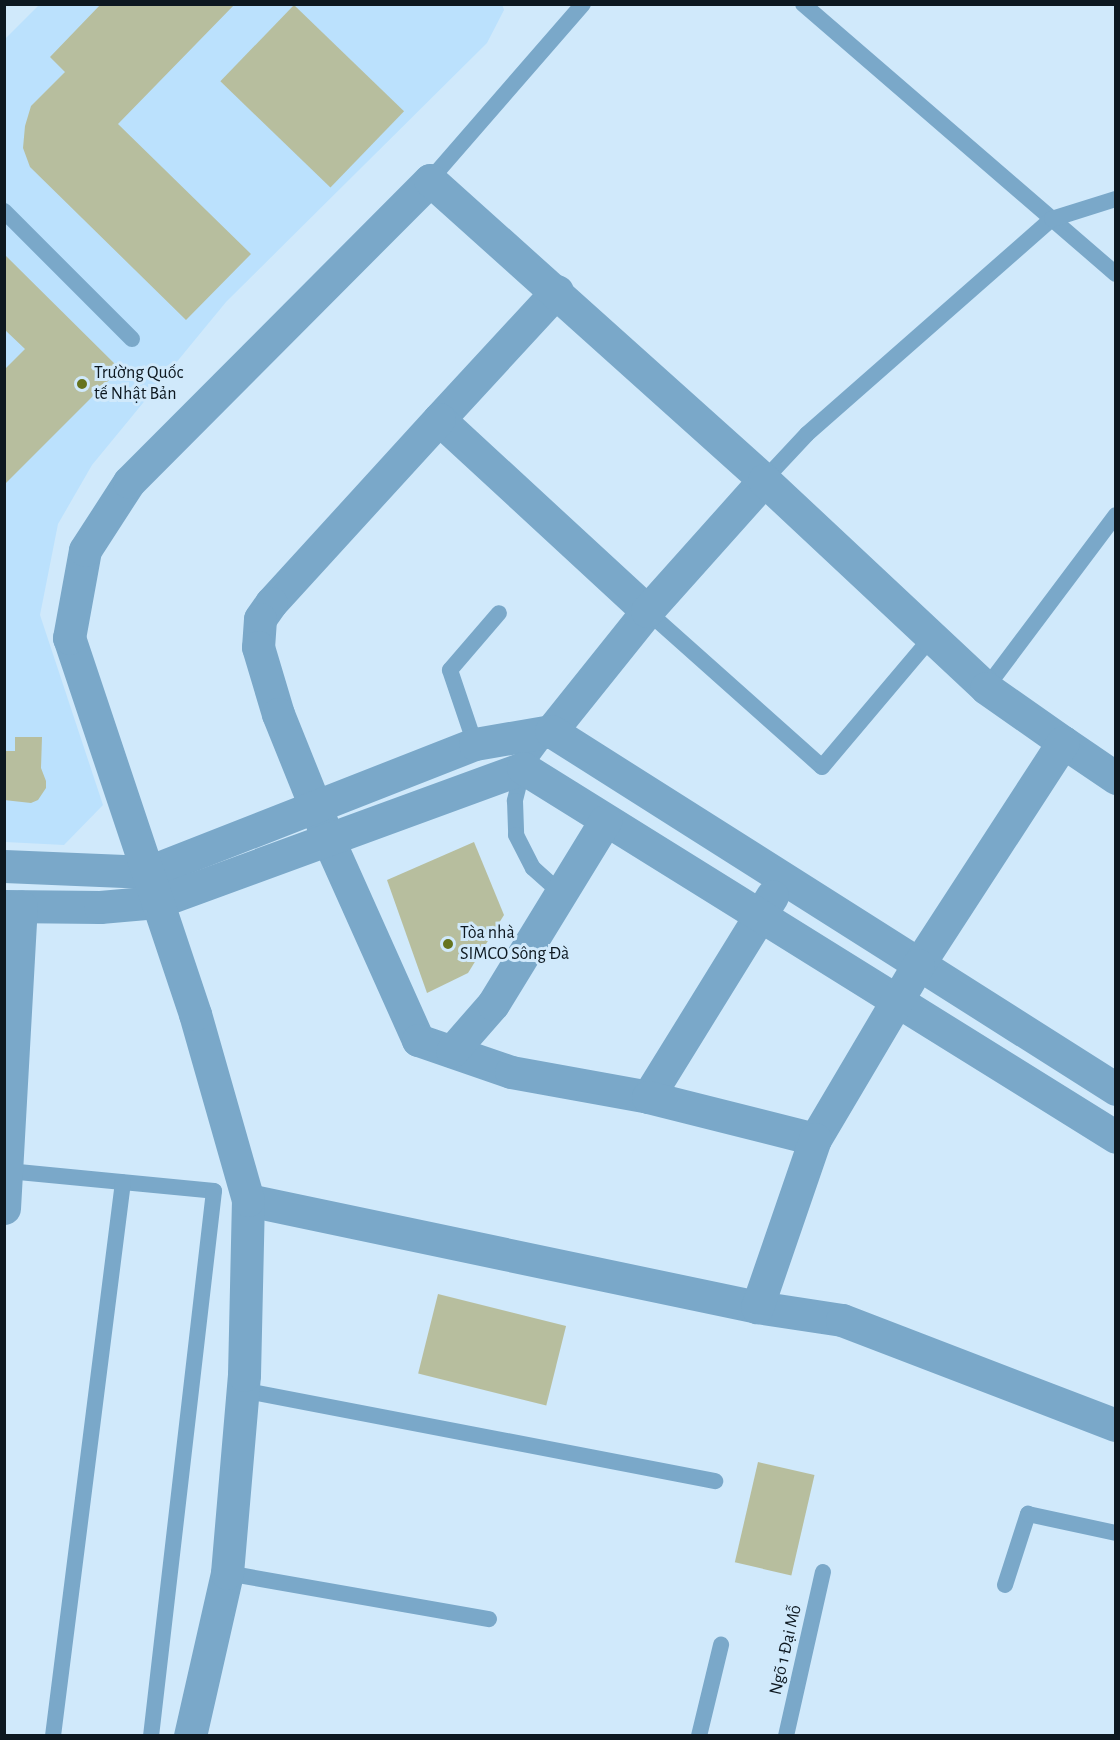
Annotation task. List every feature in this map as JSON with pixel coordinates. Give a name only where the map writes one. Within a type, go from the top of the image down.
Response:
[{"type":"street","points":[[190,1736],[227,1572],[242,1390],[248,1200],[195,1014],[69,638],[85,550],[129,482],[430,180],[764,480],[986,688],[1116,778]]},
{"type":"street","points":[[556,291],[271,603],[260,619],[258,647],[278,714],[329,841],[418,1040],[511,1072],[648,1097],[815,1139]]},
{"type":"street","points":[[439,419],[647,611]]},
{"type":"street","points":[[4,1208],[8,1171],[13,906],[100,907],[152,887],[315,806],[475,744],[551,731],[647,611],[764,480]]},
{"type":"street","points":[[551,731],[781,879],[1116,1089]]},
{"type":"street","points":[[757,1307],[815,1139],[896,1000],[1063,742]]},
{"type":"street","points":[[4,866],[152,887],[329,841],[523,768],[1116,1137]]},
{"type":"street","points":[[452,1051],[493,1004],[605,821]]},
{"type":"street","points":[[648,1097],[781,879]]},
{"type":"street","points":[[248,1200],[757,1307],[842,1320],[1116,1425]]},
{"type":"lane","points":[[430,180],[583,4]]},
{"type":"lane","points":[[803,4],[1116,274]]},
{"type":"lane","points":[[764,480],[807,434],[1052,219],[1116,199]]},
{"type":"lane","points":[[4,211],[132,339]]},
{"type":"lane","points":[[986,688],[1116,515]]},
{"type":"lane","points":[[647,611],[822,767],[932,637]]},
{"type":"lane","points":[[475,744],[450,670],[499,613]]},
{"type":"lane","points":[[551,731],[523,768],[514,801],[516,835],[532,868],[561,893]]},
{"type":"lane","points":[[8,1171],[214,1191],[152,1736]]},
{"type":"lane","points":[[53,1736],[123,1182]]},
{"type":"lane","points":[[242,1390],[715,1482]]},
{"type":"lane","points":[[1005,1585],[1028,1514],[1116,1533]]},
{"type":"lane","points":[[227,1572],[489,1619]]},
{"type":"lane","name":"Ngõ 1 Đại Mỗ","points":[[786,1736],[823,1572]]},
{"type":"lane","points":[[699,1736],[722,1645]]},
{"type":"shaded area","name":"Trường Quốc tế Nhật Bản","points":[[502,4],[504,10],[487,43],[226,302],[92,465],[58,524],[40,615],[103,805],[64,845],[5,842],[4,40],[39,5]]},
{"type":"building","points":[[101,4],[235,4],[118,124],[251,254],[186,320],[30,167],[23,148],[25,126],[31,106],[65,72],[50,57]]},
{"type":"building","points":[[294,5],[404,111],[330,188],[220,81]]},
{"type":"building","points":[[4,254],[120,369],[4,485],[4,370],[25,349],[4,329]]},
{"type":"building","points":[[15,737],[42,737],[41,768],[46,788],[38,800],[31,803],[4,800],[4,751],[15,751]]},
{"type":"building","name":"Tòa nhà SIMCO Sông Đà","points":[[474,842],[504,915],[468,973],[427,993],[387,880]]},
{"type":"building","points":[[438,1294],[566,1326],[546,1405],[418,1374]]},
{"type":"building","points":[[758,1462],[815,1475],[791,1575],[735,1562]]},
{"type":"place","name":"Trường Quốc tế Nhật Bản","points":[[82,384]]},
{"type":"place","name":"Tòa nhà SIMCO Sông Đà","points":[[448,944]]}]
